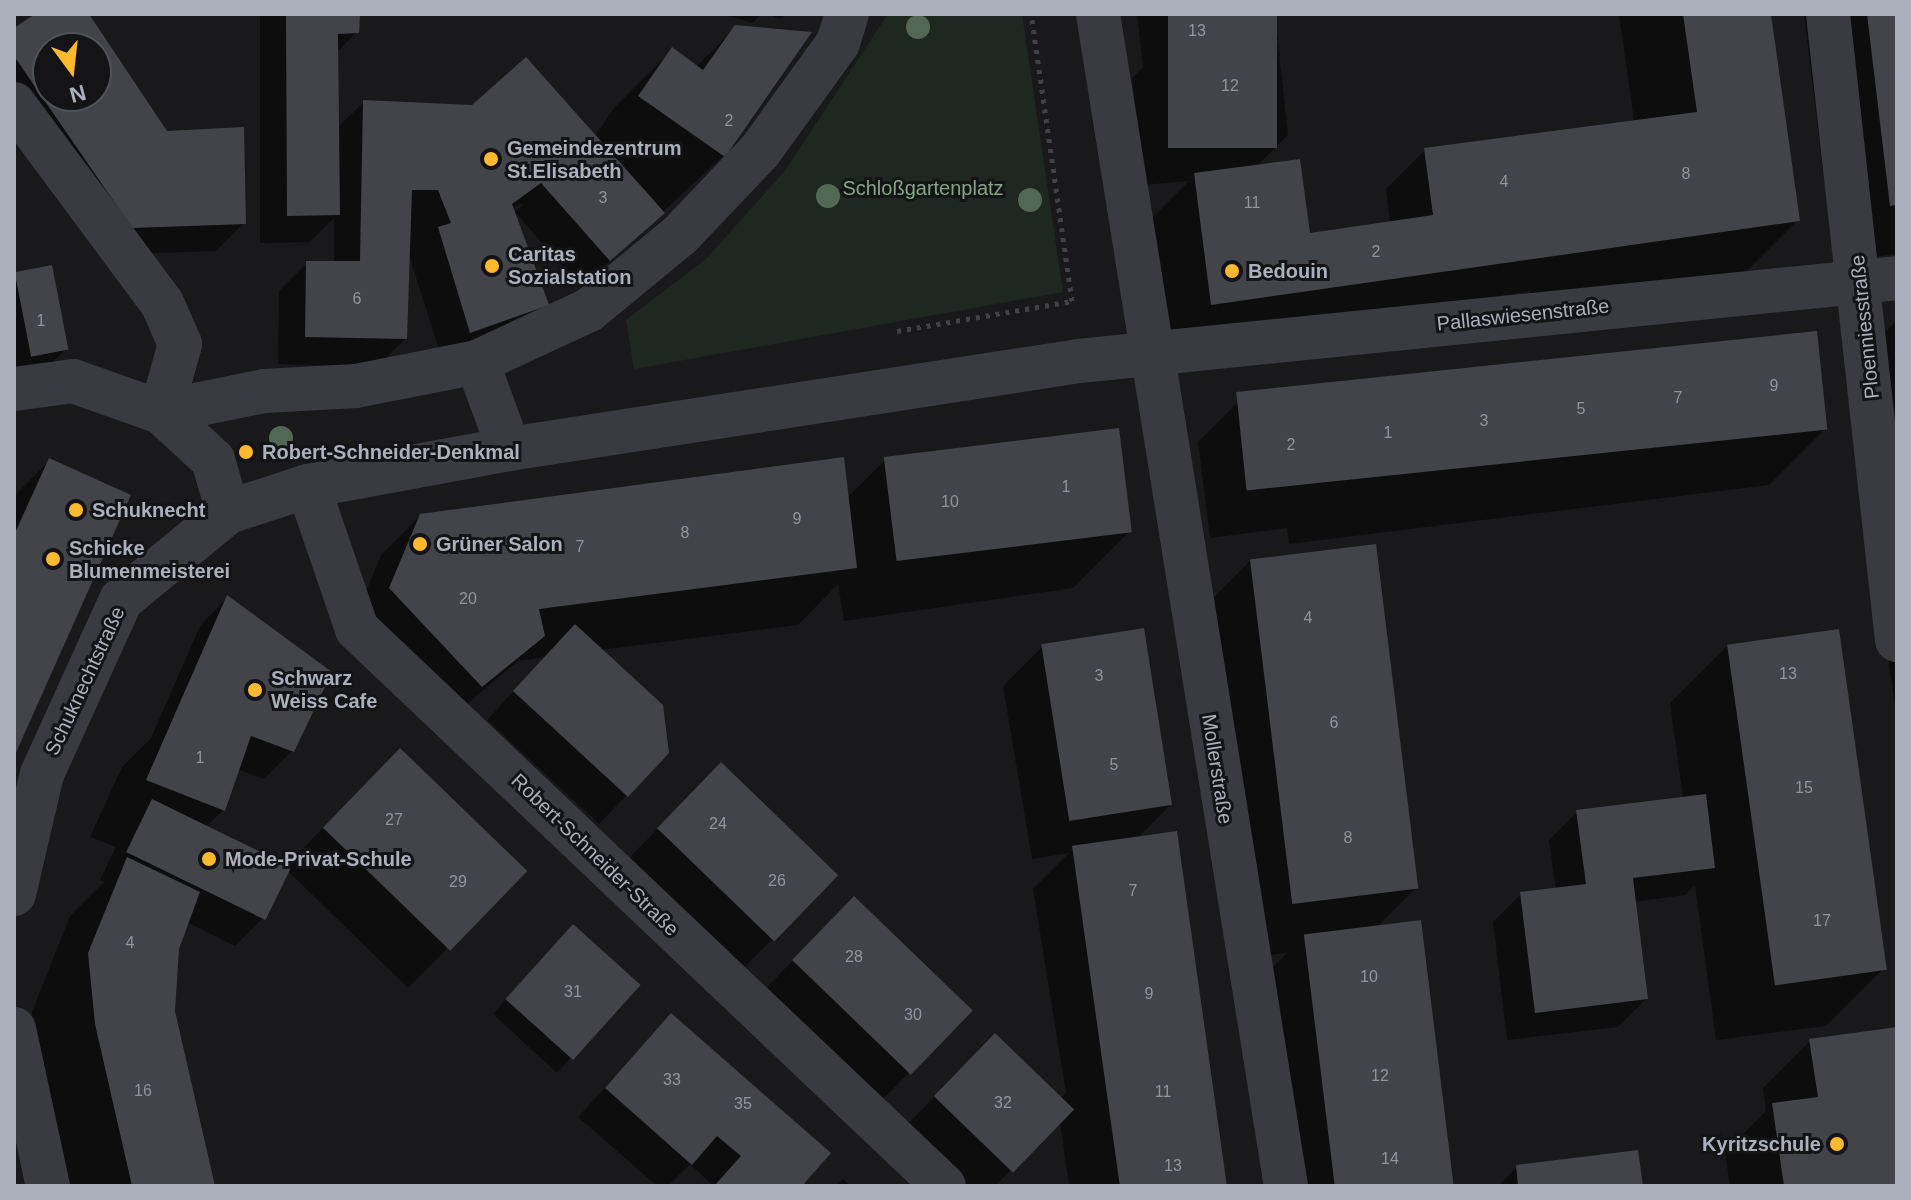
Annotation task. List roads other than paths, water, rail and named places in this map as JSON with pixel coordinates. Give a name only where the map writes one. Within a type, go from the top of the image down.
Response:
[{"type":"street","points":[[161,412],[264,391],[356,386],[477,362],[589,310],[680,235],[760,151],[838,43],[847,14]]},
{"type":"street","points":[[14,389],[73,381],[161,412],[213,460],[228,512],[308,486],[509,449],[1149,353],[1098,14]]},
{"type":"street","name":"Ploenniesstraße","points":[[1828,14],[1879,280],[1897,640]]},
{"type":"street","points":[[14,104],[162,303],[180,344],[161,412]]},
{"type":"street","name":"Pallaswiesenstraße","points":[[1149,353],[1879,280]]},
{"type":"street","name":"Mollerstraße","points":[[1149,353],[1286,1186]]},
{"type":"street","points":[[477,362],[509,449]]},
{"type":"street","name":"Robert-Schneider-Straße","points":[[308,486],[357,629],[944,1186]]},
{"type":"street","name":"Schuknechtstraße","points":[[14,894],[42,774],[121,600],[228,512]]},
{"type":"street","points":[[14,1029],[23,1121],[48,1186]]},
{"type":"place","name":"Gemeindezentrum St.Elisabeth","points":[[491,159]]},
{"type":"place","name":"Caritas Sozialstation","points":[[492,266]]},
{"type":"place","name":"Bedouin","points":[[1232,271]]},
{"type":"place","name":"Robert-Schneider-Denkmal","points":[[246,452]]},
{"type":"place","name":"Schuknecht","points":[[76,510]]},
{"type":"place","name":"Grüner Salon","points":[[420,544]]},
{"type":"place","name":"Schicke Blumenmeisterei","points":[[53,559]]},
{"type":"place","name":"Schwarz Weiss Cafe","points":[[255,690]]},
{"type":"place","name":"Mode-Privat-Schule","points":[[209,859]]},
{"type":"place","name":"Kyritzschule","points":[[1837,1144]]},
{"type":"park label","name":"Schloßgartenplatz","points":[[923,188]]}]
